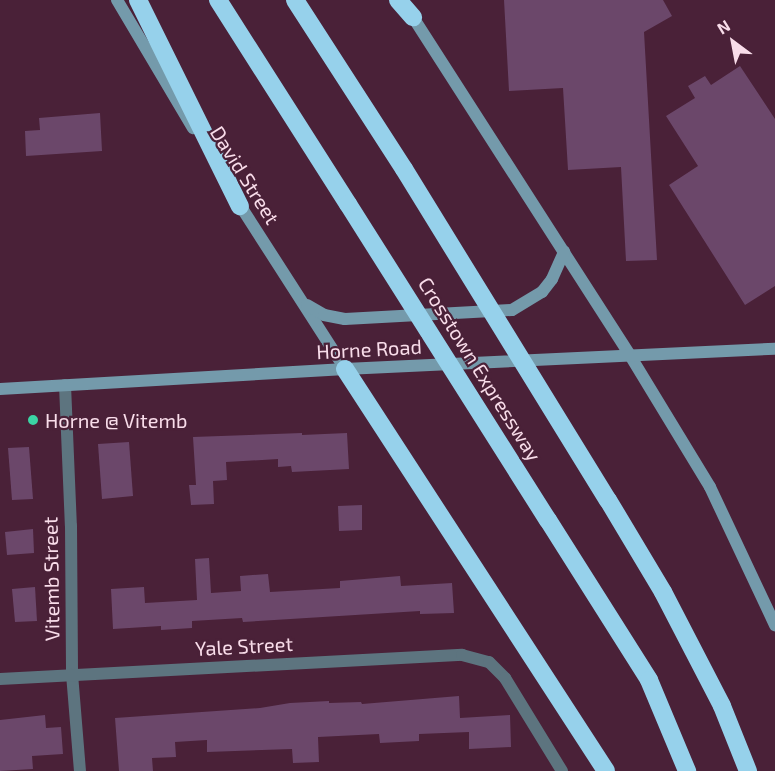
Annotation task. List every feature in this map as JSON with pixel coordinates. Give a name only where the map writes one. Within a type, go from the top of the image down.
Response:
[{"type":"highway","points":[[138,0],[240,206]]},
{"type":"highway","name":"Crosstown Expressway","points":[[218,0],[648,680],[687,771]]},
{"type":"highway","name":"Crosstown Expressway","points":[[295,0],[404,169],[663,592],[722,706],[748,771]]},
{"type":"highway","points":[[400,0],[413,17]]},
{"type":"highway","points":[[345,369],[606,771]]},
{"type":"main road","name":"David Street","points":[[117,0],[240,206],[345,369]]},
{"type":"main road","points":[[413,17],[632,357],[710,488],[775,625]]},
{"type":"main road","points":[[303,302],[324,315],[345,319],[512,310],[542,292],[552,279],[564,252]]},
{"type":"main road","name":"Horne Road","points":[[0,389],[345,369],[775,349]]},
{"type":"street","name":"Vitemb Street","points":[[65,386],[71,526],[72,674],[80,771]]},
{"type":"street","name":"Yale Street","points":[[0,679],[462,655],[489,662],[505,678],[562,771]]},
{"type":"building","points":[[504,0],[663,0],[672,16],[644,32],[657,260],[626,261],[621,167],[568,170],[563,88],[509,91]]},
{"type":"building","points":[[740,66],[775,119],[775,286],[745,305],[669,185],[698,166],[666,116],[695,98],[688,86],[705,76],[711,85]]},
{"type":"building","points":[[100,113],[102,151],[26,156],[25,131],[40,130],[39,118]]},
{"type":"building","points":[[302,433],[302,435],[347,433],[349,469],[292,472],[291,466],[278,467],[278,459],[226,462],[227,480],[213,481],[214,504],[191,505],[189,485],[196,485],[193,437]]},
{"type":"building","points":[[129,442],[133,496],[102,499],[98,444]]},
{"type":"building","points":[[29,447],[33,499],[12,500],[8,448]]},
{"type":"building","points":[[362,505],[362,530],[339,531],[338,506]]},
{"type":"building","points":[[33,529],[34,553],[7,555],[5,532]]},
{"type":"building","points":[[209,558],[211,593],[241,591],[240,576],[268,574],[270,592],[340,588],[340,581],[400,576],[401,586],[452,583],[454,613],[420,614],[420,611],[243,622],[242,618],[192,621],[192,628],[161,630],[161,626],[113,629],[111,589],[144,587],[145,603],[197,600],[195,559]]},
{"type":"building","points":[[35,587],[37,621],[15,622],[12,589]]},
{"type":"building","points":[[459,696],[460,718],[510,715],[511,747],[469,749],[469,732],[419,734],[419,741],[380,743],[379,734],[318,737],[319,762],[293,763],[292,749],[207,752],[207,740],[175,742],[176,757],[152,758],[153,771],[119,771],[115,718],[260,708],[290,703],[329,701],[329,703],[361,702],[362,704]]},
{"type":"building","points":[[45,715],[46,728],[61,727],[63,754],[32,756],[33,769],[0,771],[0,720]]},
{"type":"place","name":"Horne @ Vitemb","points":[[33,420]]}]
